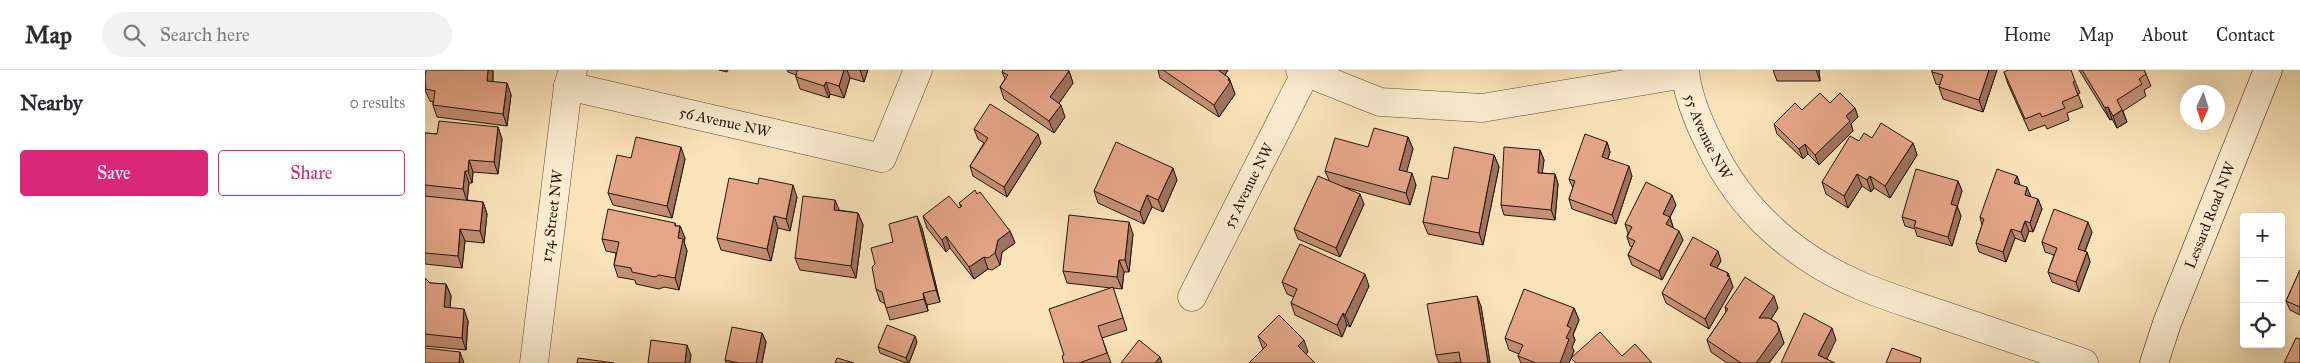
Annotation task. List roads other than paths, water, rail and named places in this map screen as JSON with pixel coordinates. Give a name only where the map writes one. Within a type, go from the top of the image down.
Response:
[{"type":"street","name":"56 Avenue NW","points":[[571,78],[883,158],[918,70]]},
{"type":"street","name":"Lessard Road NW","points":[[2154,363],[2167,323],[2268,70]]},
{"type":"street","name":"55 Avenue NW","points":[[1192,297],[1303,72],[1380,102],[1482,108],[1685,72],[1701,128],[1715,157],[1735,188],[1765,224],[1788,245],[1816,264],[1862,286],[2084,363]]},
{"type":"street","name":"174 Street NW","points":[[534,363],[571,78]]}]
